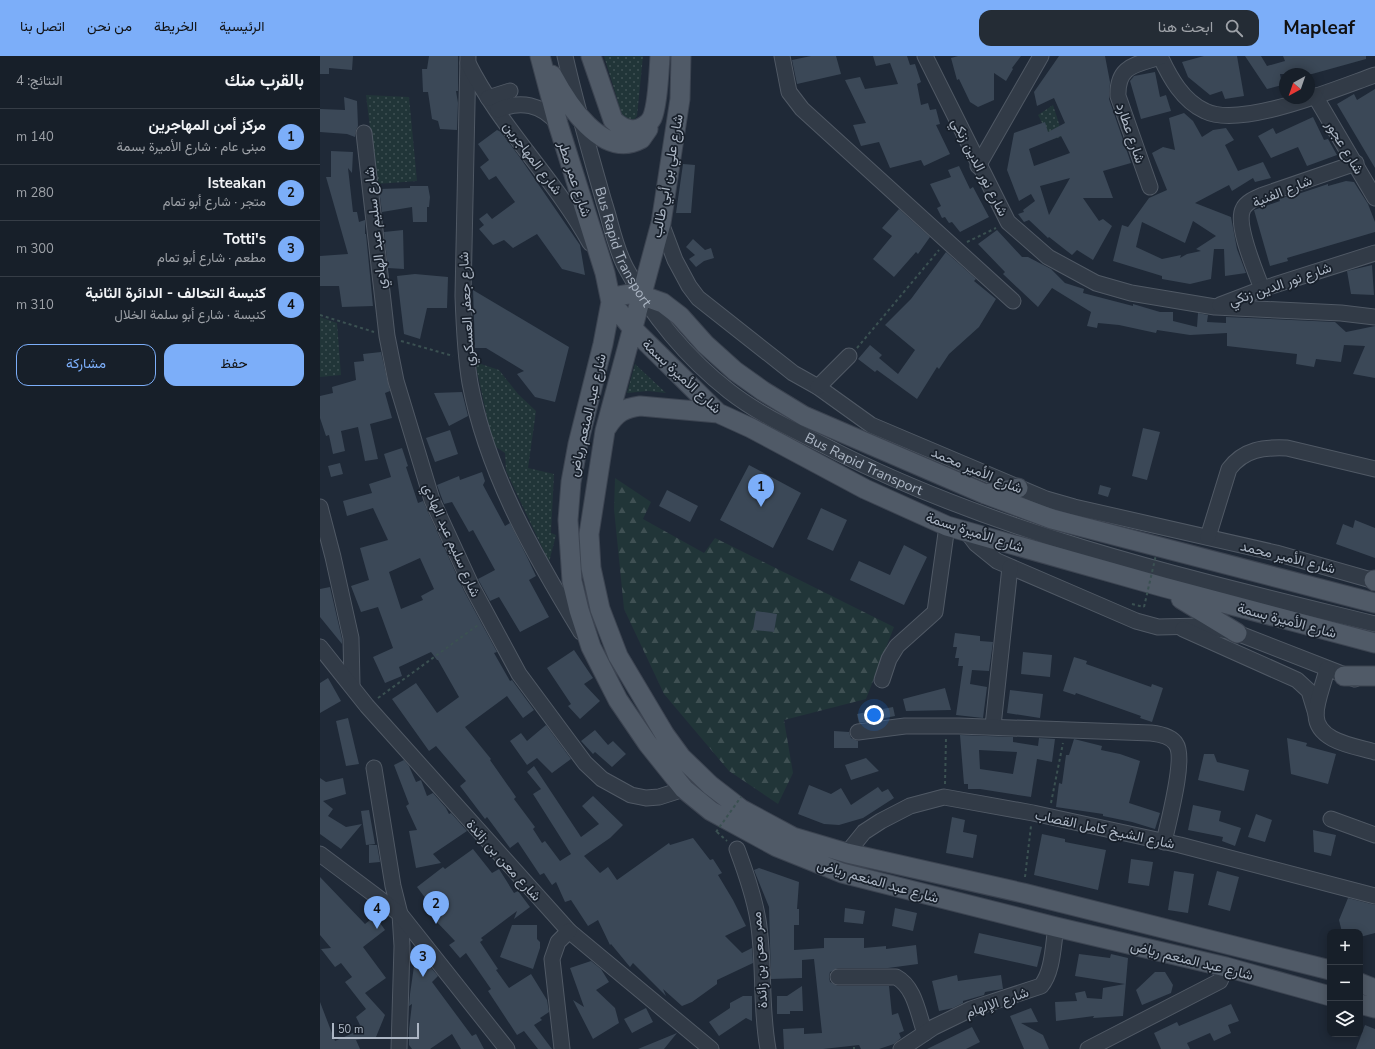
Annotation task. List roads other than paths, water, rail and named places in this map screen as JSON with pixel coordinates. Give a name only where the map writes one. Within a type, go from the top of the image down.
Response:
[{"type":"main road","points":[[541,56],[561,92],[580,118],[596,132],[609,139],[624,144],[641,139],[652,118],[658,87],[660,56]]},
{"type":"main road","name":"شارع عمر مطر","points":[[541,56],[558,124],[601,260],[617,298]]},
{"type":"main road","points":[[591,56],[613,120],[619,126],[628,130],[638,130],[646,125],[652,118]]},
{"type":"main road","name":"شارع علي بن أبي طالب","points":[[642,294],[661,223],[680,99],[681,56]]},
{"type":"main road","points":[[617,298],[642,294],[663,303],[672,309],[705,344],[735,371],[762,391],[804,416],[985,494],[1052,519],[1375,603]]},
{"type":"main road","name":"شارع عبد المنعم رياض","points":[[642,294],[604,431],[588,534],[591,568],[600,609],[618,656],[673,746],[710,785],[741,809],[793,837],[847,853],[1023,893],[1327,969]]},
{"type":"main road","name":"شارع عبد المنعم رياض","points":[[617,298],[603,344],[578,444],[568,520],[572,581],[579,610],[591,647],[622,706],[648,744],[684,789],[712,811],[777,847],[835,871],[902,890],[1226,966],[1327,995]]},
{"type":"main road","name":"شارع الأميرة بسمة","points":[[617,298],[633,329],[718,413],[751,428],[865,489],[947,526],[1163,587],[1375,643]]},
{"type":"main road","points":[[604,431],[620,411],[627,408],[640,406],[718,413]]},
{"type":"main road","points":[[985,494],[1018,488]]},
{"type":"main road","points":[[1163,587],[1237,633]]},
{"type":"main road","points":[[1335,673],[1375,676]]},
{"type":"main road","points":[[1363,984],[1375,989]]},
{"type":"main road","points":[[1363,1005],[1375,1008]]},
{"type":"street","name":"Bus Rapid Transport","points":[[565,56],[580,118],[624,266],[666,328],[694,360],[731,392],[770,417],[864,465],[950,502],[1038,534],[1122,560],[1375,624]]},
{"type":"street","points":[[782,56],[789,92],[798,105],[1013,301]]},
{"type":"street","name":"شارع نور الدين زنكي","points":[[925,56],[978,166],[1008,222],[1048,257],[1096,283],[1131,294],[1215,307],[1262,289],[1375,253]]},
{"type":"street","points":[[978,166],[1041,56]]},
{"type":"street","points":[[1160,56],[1179,90],[1191,103],[1207,112],[1228,115],[1250,114],[1292,104]]},
{"type":"street","name":"شارع عطارد","points":[[1150,187],[1118,96],[1118,87],[1124,71],[1132,66],[1160,56]]},
{"type":"street","name":"شارع المهاجرين","points":[[468,59],[488,98],[562,197],[601,260]]},
{"type":"street","name":"شارع جعفر العسكري","points":[[468,59],[463,251],[464,323],[467,361],[480,424],[497,474],[516,514],[560,597],[591,647]]},
{"type":"street","points":[[1315,96],[1375,75]]},
{"type":"street","points":[[488,98],[510,91]]},
{"type":"street","name":"شارع عجور","points":[[1315,96],[1356,163],[1375,198]]},
{"type":"street","points":[[498,110],[515,104],[532,106],[546,112],[558,124]]},
{"type":"street","name":"شارع سليم عبد الهادي","points":[[364,133],[387,336],[408,422],[432,500],[488,618],[519,674],[580,758],[602,779],[625,792],[646,798],[659,797],[684,789]]},
{"type":"street","name":"شارع الفنية","points":[[1262,289],[1243,234],[1241,216],[1243,208],[1250,201],[1263,195],[1356,163]]},
{"type":"street","name":"شارع الأمير محمد","points":[[661,223],[675,260],[689,286],[698,298],[792,373],[818,387],[871,425],[1018,488],[1074,507],[1321,564],[1375,581]]},
{"type":"street","points":[[1215,307],[1341,313],[1375,317]]},
{"type":"street","points":[[818,387],[849,356]]},
{"type":"street","points":[[1208,537],[1225,477],[1234,462],[1249,451],[1265,448],[1287,448],[1375,469]]},
{"type":"street","points":[[320,507],[351,638],[352,685]]},
{"type":"street","points":[[882,680],[888,659],[897,646],[935,612],[947,526]]},
{"type":"street","points":[[967,532],[984,551],[997,561],[1010,568],[1136,621],[1158,627],[1202,626],[1237,633],[1335,673],[1375,686]]},
{"type":"street","points":[[993,726],[1010,568]]},
{"type":"street","points":[[1178,626],[1297,680],[1310,691],[1317,723],[1322,732],[1344,743],[1375,752]]},
{"type":"street","name":"شارع معن بن زائدة","points":[[320,647],[352,685],[367,706],[570,931],[712,1049]]},
{"type":"street","points":[[1316,714],[1335,673]]},
{"type":"street","points":[[858,732],[905,726],[993,726],[1151,733],[1166,736],[1173,740],[1179,749],[1179,764],[1164,842]]},
{"type":"street","points":[[374,768],[393,886],[400,914],[402,946],[399,1049]]},
{"type":"street","name":"شارع الشيخ كامل القصاب","points":[[847,853],[864,832],[881,821],[910,806],[944,797],[1033,813],[1164,842],[1375,896]]},
{"type":"street","points":[[1330,819],[1375,835]]},
{"type":"street","name":"ممر معن بن زائدة","points":[[737,850],[753,894],[758,920],[764,1027],[768,1049]]},
{"type":"street","points":[[320,854],[400,914],[507,1049]]},
{"type":"street","name":"شارع الإلهام","points":[[901,1049],[925,1033],[971,1009],[1041,986],[1045,982],[1048,973],[1056,927]]},
{"type":"street","points":[[562,1049],[552,959],[558,942],[570,931]]},
{"type":"street","points":[[1091,1049],[1220,981],[1223,978],[1226,966]]},
{"type":"street","points":[[838,977],[896,977],[902,980],[909,987],[925,1033]]},
{"type":"place","name":"مركز أمن المهاجرين","points":[[761,507]]},
{"type":"place","name":"Isteakan","points":[[436,924]]},
{"type":"place","name":"كنيسة التحالف - الدائرة الثانية","points":[[377,929]]},
{"type":"place","name":"Totti's","points":[[423,977]]}]
